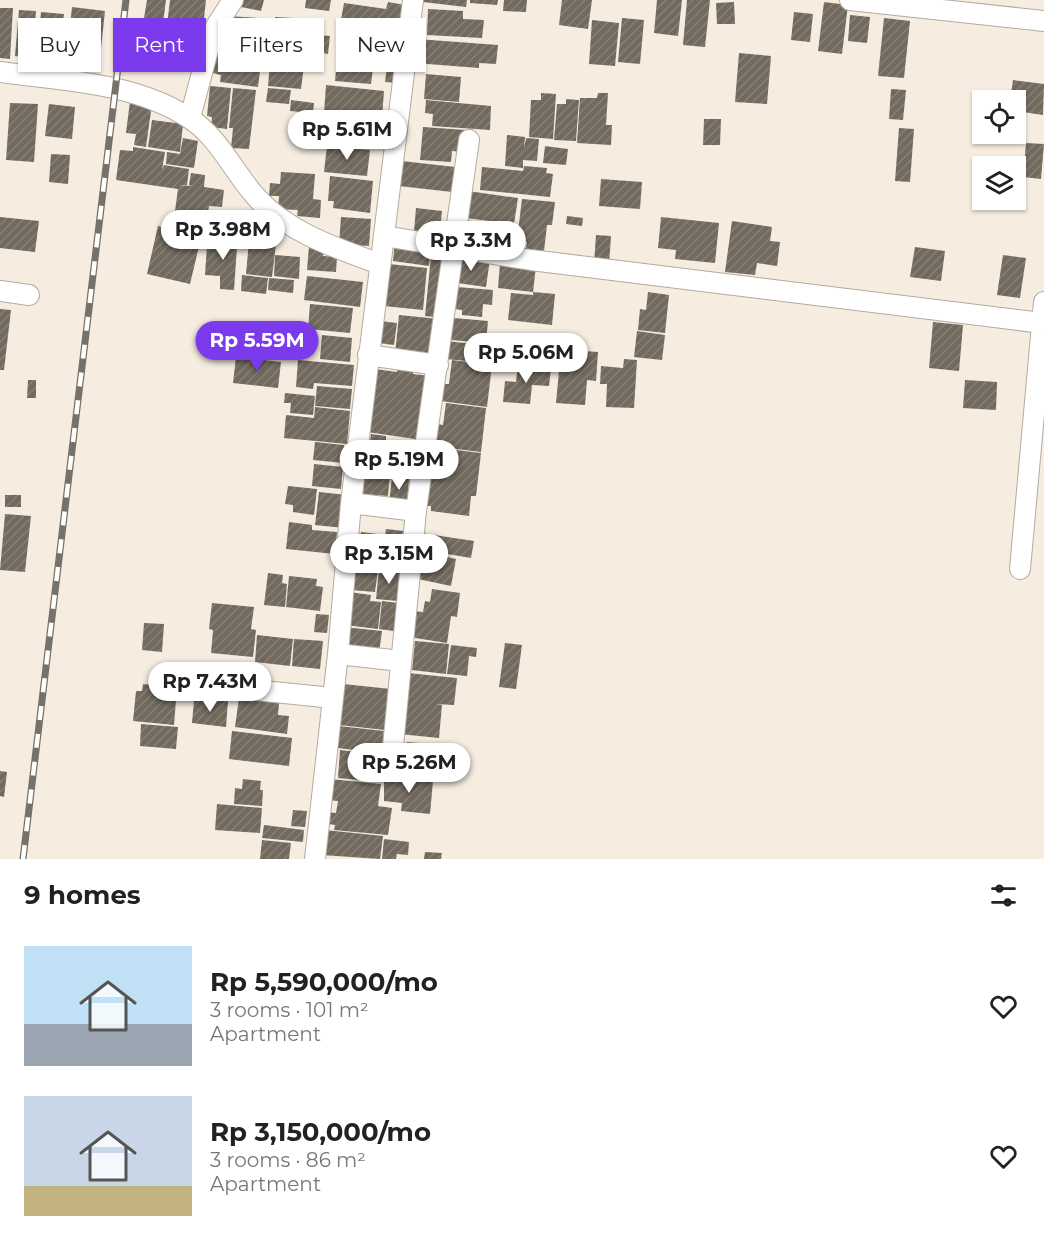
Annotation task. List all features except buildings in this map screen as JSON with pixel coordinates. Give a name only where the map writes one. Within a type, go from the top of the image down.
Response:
[{"type":"street","points":[[190,118],[211,39],[216,26],[233,0]]},
{"type":"street","points":[[315,859],[338,654],[351,503],[413,0]]},
{"type":"street","points":[[850,0],[1044,21]]},
{"type":"street","points":[[0,72],[116,88],[145,96],[190,118],[211,138],[256,198],[270,211],[309,236],[380,264]]},
{"type":"street","points":[[391,767],[416,511],[468,140]]},
{"type":"street","points":[[384,236],[531,260],[1042,323]]},
{"type":"street","points":[[0,291],[29,295]]},
{"type":"street","points":[[1020,569],[1044,302]]},
{"type":"street","points":[[368,355],[438,365]]},
{"type":"street","points":[[351,503],[416,511]]},
{"type":"street","points":[[338,654],[401,661]]},
{"type":"street","points":[[194,684],[333,698]]},
{"type":"railway","points":[[23,859],[126,0]]}]
